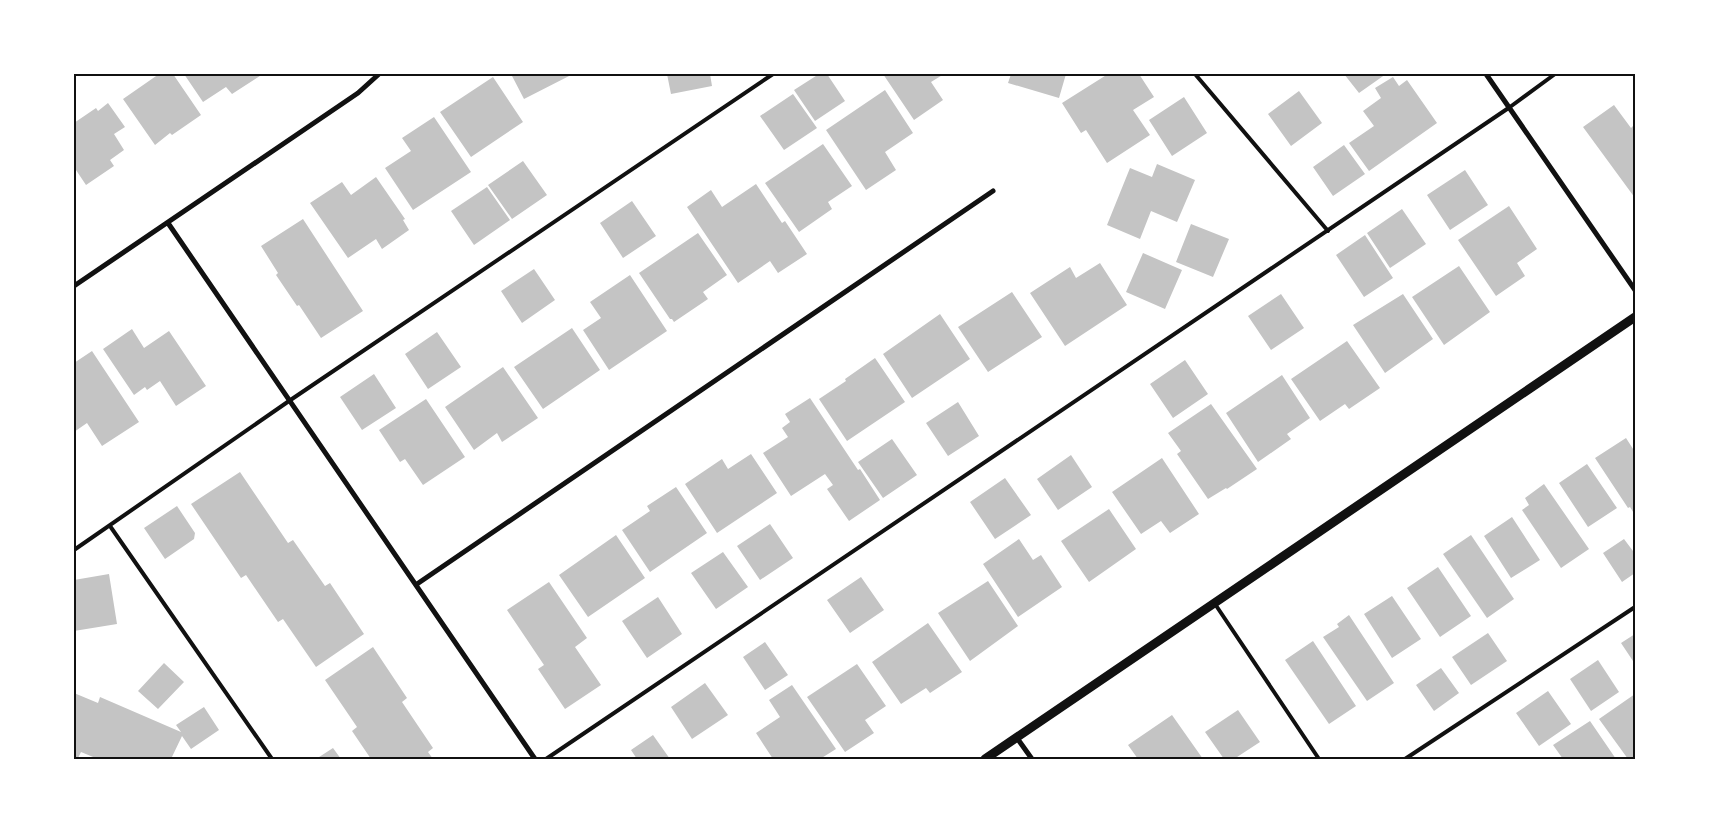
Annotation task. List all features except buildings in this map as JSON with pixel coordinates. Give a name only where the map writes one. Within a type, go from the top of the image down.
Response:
[{"type":"street","points":[[74,286],[168,224],[358,92],[379,74]]},
{"type":"street","points":[[1486,74],[1635,290]]},
{"type":"street","points":[[416,584],[993,191]]},
{"type":"street","points":[[168,224],[535,759]]},
{"type":"street","points":[[985,759],[1635,317]]},
{"type":"street","points":[[1017,738],[1032,759]]},
{"type":"lane","points":[[74,550],[289,400],[773,74]]},
{"type":"lane","points":[[1195,74],[1328,231]]},
{"type":"lane","points":[[546,759],[1510,108],[1556,74]]},
{"type":"lane","points":[[110,526],[272,759]]},
{"type":"lane","points":[[1215,604],[1319,759]]},
{"type":"lane","points":[[1405,759],[1635,606]]}]
